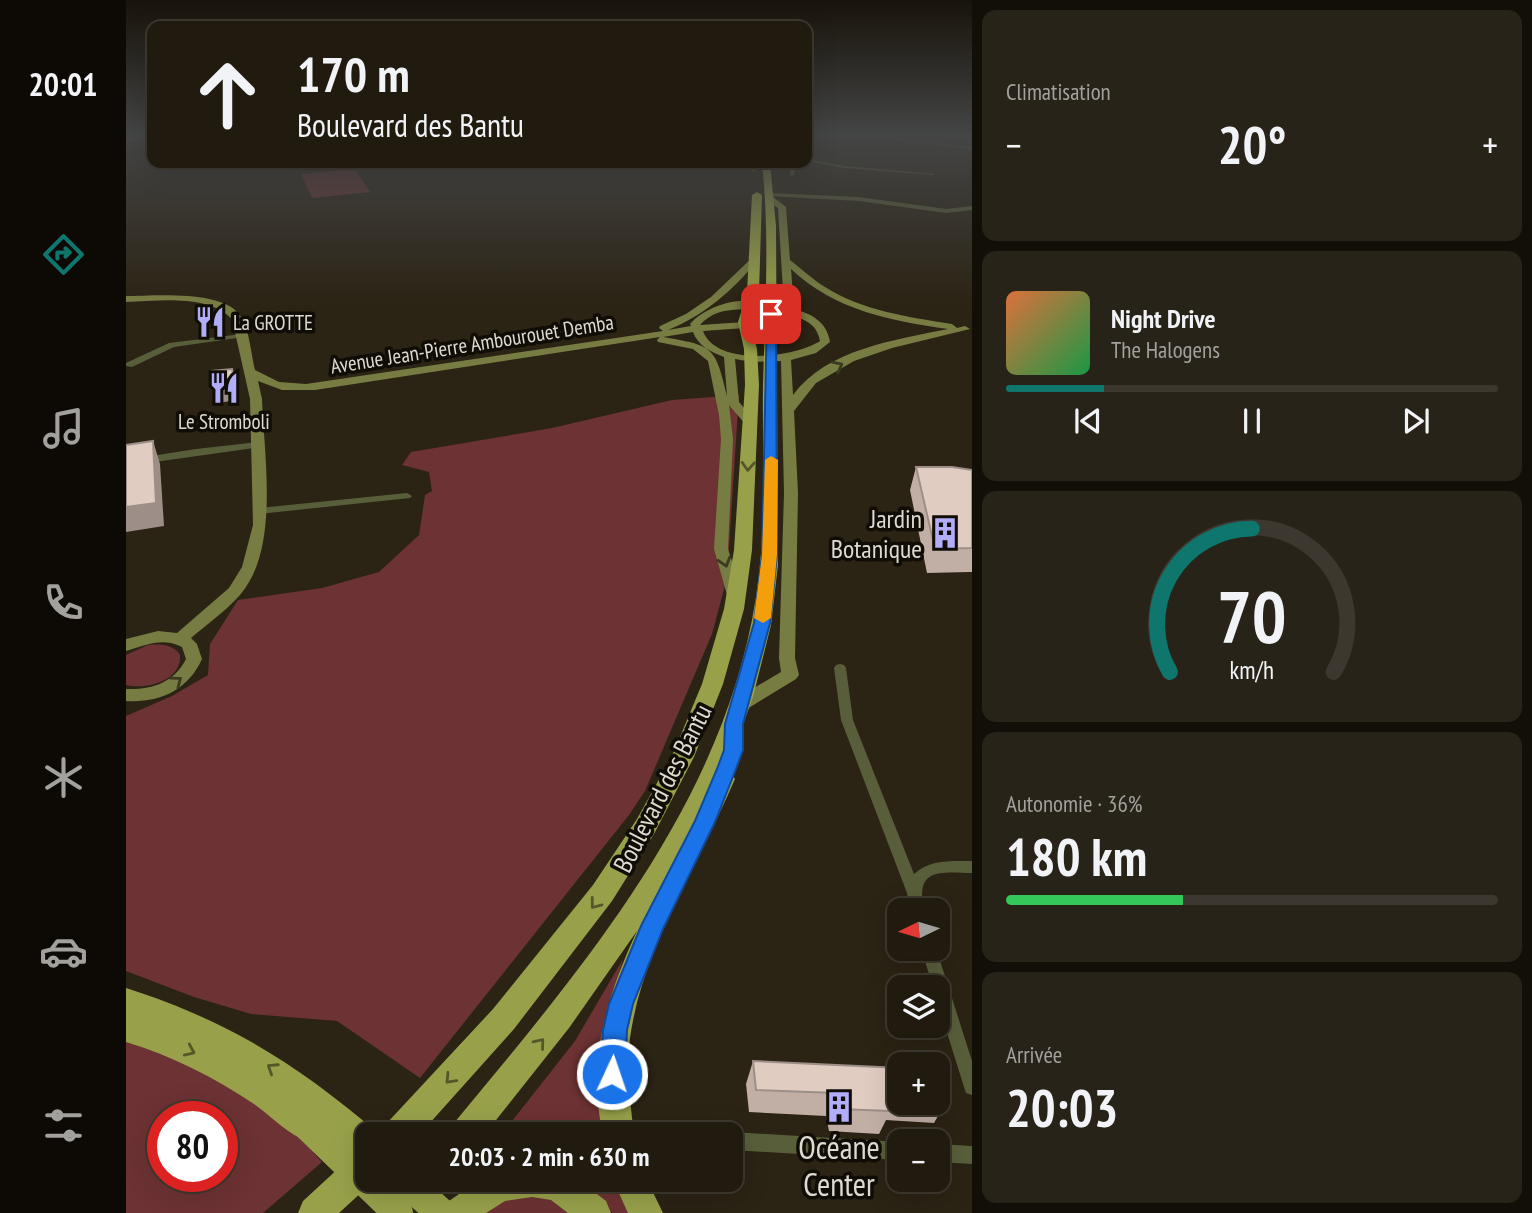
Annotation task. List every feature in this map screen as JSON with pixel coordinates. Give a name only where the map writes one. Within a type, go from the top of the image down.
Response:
[{"type":"highway","name":"Boulevard des Bantu","points":[[475,1122],[570,1004],[638,907],[700,800],[738,714],[760,632],[768,582],[770,394],[753,293],[753,193]]},
{"type":"highway","name":"Boulevard des Bantu","points":[[409,1122],[546,968],[609,887],[638,842],[667,788],[698,719],[722,653],[736,598],[746,523],[750,422],[758,332],[771,260],[769,193]]},
{"type":"highway","points":[[758,332],[766,309],[771,260]]},
{"type":"highway","points":[[616,1122],[612,1054],[621,1004],[652,926],[716,797],[733,750],[738,714]]},
{"type":"highway","points":[[126,1009],[187,1049],[230,1071],[268,1095],[317,1117],[355,1148]]},
{"type":"highway","points":[[317,1117],[406,1197],[441,1213]]},
{"type":"highway","points":[[315,1213],[355,1171]]},
{"type":"highway","points":[[461,1213],[488,1191],[514,1183],[538,1182],[558,1186],[594,1213]]},
{"type":"highway","points":[[636,1192],[646,1213]]},
{"type":"main road","points":[[769,197],[782,206],[788,262],[789,310]]},
{"type":"main road","points":[[691,326],[755,258]]},
{"type":"main road","points":[[788,262],[823,292],[861,308],[899,319],[965,329],[917,339],[853,359],[814,378],[788,411]]},
{"type":"main road","points":[[718,325],[741,313],[753,293]]},
{"type":"main road","points":[[126,299],[217,304],[233,311],[252,373],[258,446],[257,541],[244,579],[222,605],[180,639]]},
{"type":"main road","points":[[691,326],[702,316],[715,310],[804,356],[817,350],[825,342],[825,333],[818,324],[789,310]]},
{"type":"main road","points":[[691,326],[703,343],[758,332],[789,310]]},
{"type":"main road","points":[[718,325],[738,332],[758,332]]},
{"type":"main road","name":"Avenue Jean-Pierre Ambourouet Demba","points":[[252,373],[269,385],[285,388],[335,385],[635,338],[691,326],[718,325],[758,332]]},
{"type":"main road","points":[[691,326],[696,346]]},
{"type":"main road","points":[[738,714],[789,666],[791,493],[788,411],[758,332]]},
{"type":"main road","points":[[635,338],[696,346],[713,360],[725,415],[727,439],[721,549],[736,598]]},
{"type":"main road","points":[[256,399],[285,388]]},
{"type":"main road","points":[[126,645],[155,636],[180,639],[188,644],[194,659],[184,677],[160,691],[146,695],[126,695]]},
{"type":"street","points":[[769,197],[859,199],[946,211],[972,208]]},
{"type":"street","points":[[129,365],[172,345],[242,336]]},
{"type":"street","points":[[126,463],[258,446]]},
{"type":"street","points":[[259,511],[407,496]]},
{"type":"street","points":[[840,668],[847,720],[915,898]]},
{"type":"street","points":[[913,890],[922,873],[932,869],[972,867]]},
{"type":"street","points":[[932,961],[972,1087]]},
{"type":"street","points":[[743,1141],[887,1150]]},
{"type":"street","points":[[950,1154],[972,1155]]},
{"type":"shaded area","points":[[310,193],[364,193],[312,198]]},
{"type":"shaded area","points":[[739,395],[727,578],[712,634],[645,791],[629,815],[420,1078],[337,1021],[251,1014],[194,997],[126,971],[126,716],[172,696],[208,675],[210,644],[238,600],[322,588],[379,572],[419,535],[425,495],[432,491],[429,472],[402,465],[411,452],[552,428],[672,400]]},
{"type":"shaded area","points":[[148,645],[174,649],[180,655],[179,664],[169,677],[161,682],[143,686],[126,685],[126,655]]},
{"type":"shaded area","points":[[623,959],[613,994],[605,1122],[511,1122],[575,1041]]},
{"type":"shaded area","points":[[126,1038],[191,1063],[233,1084],[289,1125],[322,1162],[263,1213],[126,1213]]},
{"type":"shaded area","points":[[585,1192],[620,1192],[630,1213],[613,1213]]},
{"type":"shaded area","points":[[545,1195],[577,1213],[473,1213],[497,1198]]},
{"type":"building","points":[[232,369],[235,386],[213,389],[212,371]]},
{"type":"building","points":[[153,441],[156,503],[126,507],[126,445]]},
{"type":"building","points":[[916,467],[972,470],[972,548],[935,549]]},
{"type":"building","points":[[753,1061],[887,1067],[887,1111],[839,1109],[836,1093],[756,1090]]},
{"type":"slow traffic","points":[[763,618],[768,582],[771,460]]},
{"type":"place","name":"La GROTTE","points":[[210,322]]},
{"type":"place","name":"Le Stromboli","points":[[224,388]]},
{"type":"place","name":"Jardin Botanique","points":[[945,533]]},
{"type":"place","name":"Océane Center","points":[[839,1107]]},
{"type":"route","points":[[612,1074],[615,1030],[621,1004],[652,926],[705,822],[727,769],[733,750],[734,724],[762,623],[768,582],[771,500],[771,314]]}]
